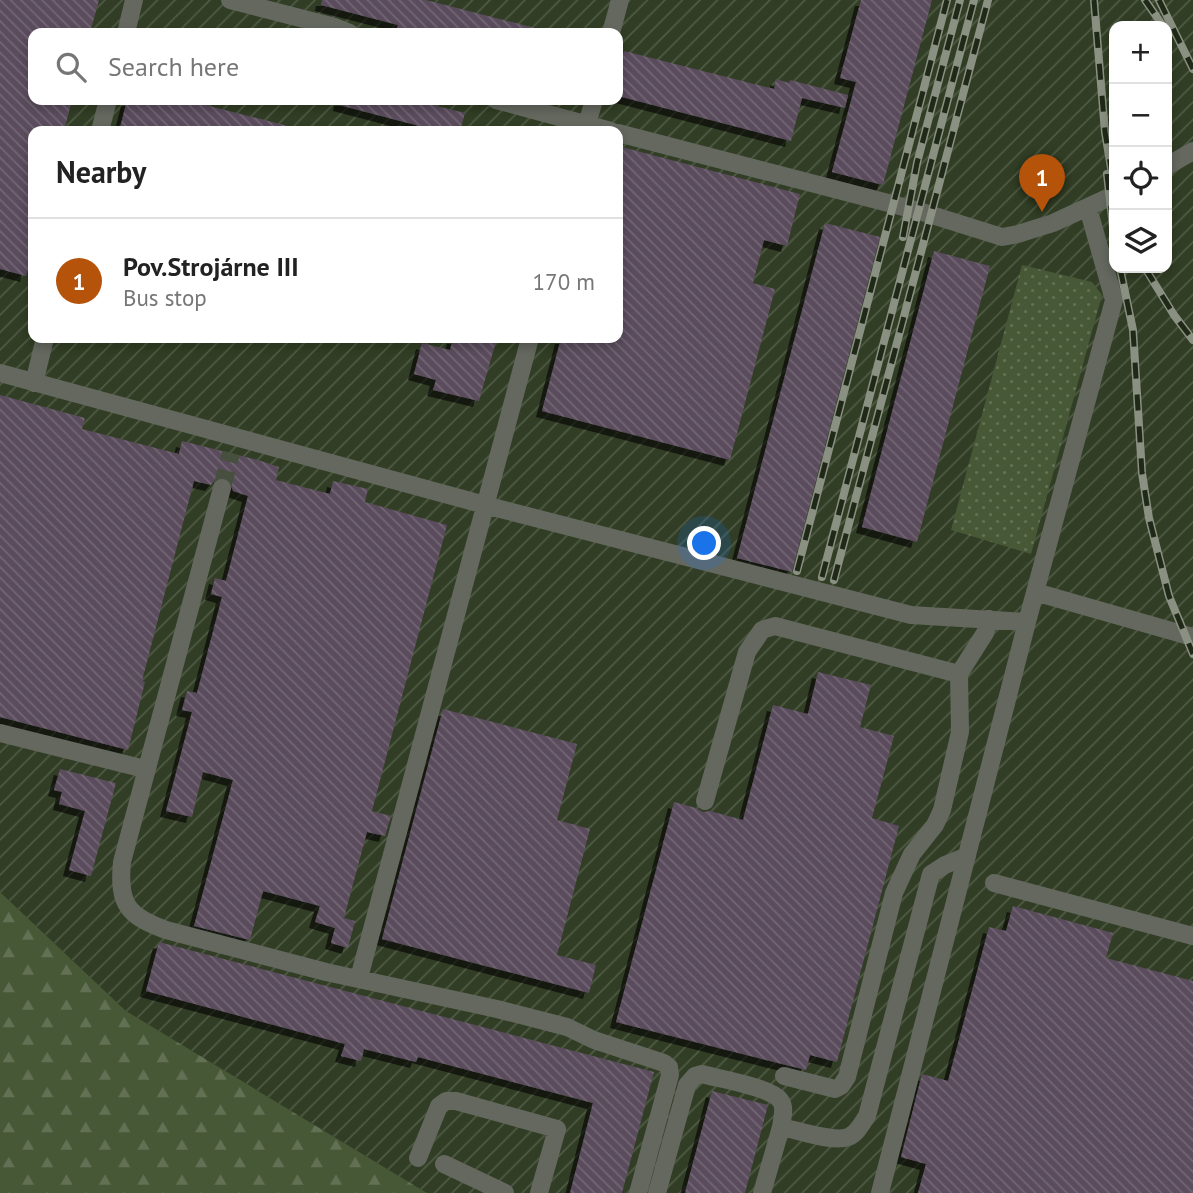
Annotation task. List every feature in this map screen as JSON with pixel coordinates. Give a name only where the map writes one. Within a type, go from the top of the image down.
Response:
[{"type":"lane","points":[[127,28],[134,0]]},
{"type":"lane","points":[[230,0],[338,28]]},
{"type":"lane","points":[[612,28],[620,0]]},
{"type":"lane","points":[[101,126],[107,105]]},
{"type":"lane","points":[[512,105],[580,126]]},
{"type":"lane","points":[[587,126],[593,105]]},
{"type":"lane","points":[[623,134],[919,211],[1002,237],[1018,234],[1109,198]]},
{"type":"lane","points":[[1172,163],[1193,151]]},
{"type":"lane","points":[[880,1193],[1027,622],[1114,300],[1088,208]]},
{"type":"lane","points":[[34,383],[45,343]]},
{"type":"lane","points":[[359,978],[529,343]]},
{"type":"lane","points":[[0,373],[233,445],[485,505],[911,615],[1027,622]]},
{"type":"lane","points":[[222,488],[122,862],[121,878],[129,909],[135,916],[166,930],[326,972],[567,1027],[594,1040],[664,1063],[669,1067],[670,1075],[638,1193]]},
{"type":"lane","points":[[1035,592],[1193,637]]},
{"type":"lane","points":[[784,1076],[835,1088],[841,1086],[847,1077],[894,893],[912,854],[942,810],[960,732],[959,674],[985,633],[989,619]]},
{"type":"lane","points":[[705,801],[747,652],[762,630],[775,626],[959,674]]},
{"type":"lane","points":[[0,733],[145,769]]},
{"type":"lane","points":[[781,1127],[836,1139],[848,1138],[857,1132],[867,1116],[931,874],[967,856]]},
{"type":"lane","points":[[994,883],[1193,936]]},
{"type":"lane","points":[[657,1193],[687,1085],[695,1076],[702,1074],[770,1093],[780,1100],[784,1107],[762,1193]]},
{"type":"lane","points":[[418,1158],[439,1106],[446,1101],[456,1101],[557,1129],[539,1193]]},
{"type":"lane","points":[[444,1164],[505,1193]]},
{"type":"shaded area","points":[[0,0],[1193,0],[1193,1193],[427,1193],[126,1011],[0,892]]},
{"type":"green space","points":[[1022,265],[1092,282],[1102,295],[1031,554],[951,530]]},
{"type":"green space","points":[[0,892],[126,1011],[427,1193],[0,1193]]},
{"type":"building","points":[[0,0],[99,0],[91,28],[28,28],[28,105],[71,105],[65,126],[28,126],[28,268],[26,276],[0,269]]},
{"type":"building","points":[[322,0],[426,0],[535,28],[397,28],[398,25],[321,5]]},
{"type":"building","points":[[861,0],[932,0],[883,185],[832,172],[856,82],[840,78]]},
{"type":"building","points":[[624,51],[774,89],[776,79],[789,83],[790,80],[848,95],[845,108],[802,98],[791,141],[623,97]]},
{"type":"building","points":[[126,105],[206,105],[288,126],[120,126]]},
{"type":"building","points":[[339,105],[433,105],[465,113],[461,126],[419,126]]},
{"type":"building","points":[[623,147],[800,194],[787,246],[764,240],[753,283],[775,289],[730,460],[542,411],[560,343],[623,343]]},
{"type":"building","points":[[825,223],[880,237],[792,572],[737,558]]},
{"type":"building","points":[[934,251],[990,266],[917,542],[862,527]]},
{"type":"building","points":[[422,343],[450,350],[452,343],[496,343],[479,401],[433,390],[436,380],[414,374]]},
{"type":"building","points":[[0,395],[85,418],[82,429],[179,454],[182,441],[258,460],[279,467],[276,480],[330,494],[333,481],[368,489],[365,502],[447,525],[372,811],[391,816],[385,836],[367,832],[344,918],[355,921],[348,948],[331,943],[335,928],[315,922],[320,906],[263,891],[250,940],[194,926],[233,780],[203,772],[192,817],[166,811],[192,712],[182,710],[187,691],[197,693],[222,597],[211,594],[215,578],[226,581],[248,496],[233,491],[229,480],[218,477],[211,485],[194,481],[142,681],[145,682],[128,750],[0,717]]},
{"type":"building","points":[[818,672],[871,685],[860,727],[894,736],[872,818],[899,826],[837,1062],[810,1055],[806,1070],[616,1022],[674,802],[703,812],[710,811],[743,820],[773,705],[808,714]]},
{"type":"building","points":[[443,709],[577,744],[557,820],[590,829],[557,955],[596,965],[589,993],[382,939]]},
{"type":"building","points":[[60,769],[116,783],[91,876],[69,870],[85,811],[59,804],[62,792],[54,790]]},
{"type":"building","points":[[1013,906],[1113,933],[1106,958],[1193,981],[1193,1193],[918,1193],[926,1164],[901,1157],[922,1074],[948,1081],[989,927],[1006,931]]},
{"type":"building","points":[[159,942],[654,1072],[622,1193],[570,1193],[593,1103],[418,1057],[416,1062],[364,1049],[361,1061],[341,1056],[345,1044],[146,991]]},
{"type":"building","points":[[712,1091],[768,1105],[745,1193],[685,1193]]},
{"type":"tunnel","points":[[222,488],[231,453]]},
{"type":"railway","points":[[797,571],[947,0]]},
{"type":"railway","points":[[903,237],[917,163],[960,0]]},
{"type":"railway","points":[[822,577],[974,0]]},
{"type":"railway","points":[[834,580],[988,0]]},
{"type":"railway","points":[[1094,0],[1109,156]]},
{"type":"railway","points":[[1145,0],[1160,21]]},
{"type":"railway","points":[[1159,0],[1193,69]]},
{"type":"railway","points":[[1107,174],[1111,210]]},
{"type":"railway","points":[[1121,273],[1133,330],[1142,473],[1149,518],[1169,596],[1193,654]]},
{"type":"railway","points":[[1148,273],[1193,340]]},
{"type":"place","name":"Pov.Strojárne III","points":[[1042,212]]}]
